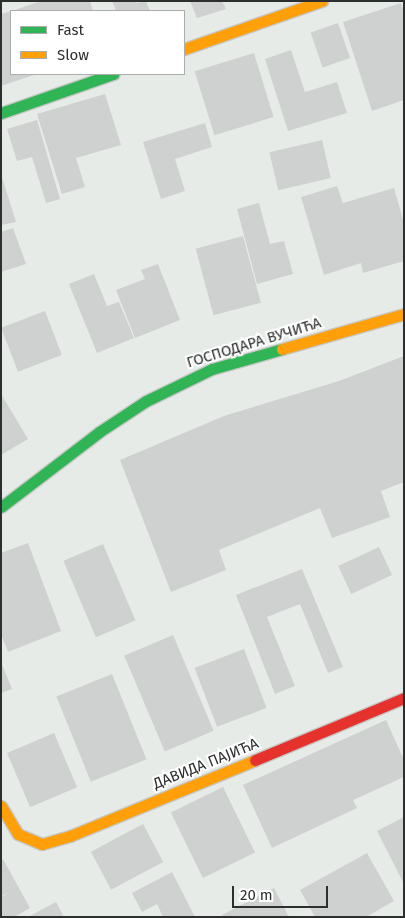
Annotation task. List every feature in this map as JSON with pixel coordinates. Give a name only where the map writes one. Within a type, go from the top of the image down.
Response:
[{"type":"street","points":[[185,49],[322,1]]},
{"type":"street","points":[[1,113],[110,75]]},
{"type":"street","name":"ГОСПОДАРА ВУЧИЋА","points":[[1,507],[99,432],[146,401],[186,380],[212,369],[404,314]]},
{"type":"street","name":"ДАВИДА ПАЈИЋА","points":[[1,806],[18,834],[42,844],[70,836],[404,698]]},
{"type":"building","points":[[41,1],[90,1],[93,10],[15,10]]},
{"type":"building","points":[[112,1],[135,1],[136,3],[146,1],[150,10],[116,10]]},
{"type":"building","points":[[190,1],[222,1],[226,9],[197,18]]},
{"type":"building","points":[[401,3],[404,12],[404,100],[372,111],[343,22]]},
{"type":"building","points":[[10,11],[10,75],[34,75],[1,86],[1,14]]},
{"type":"building","points":[[338,23],[350,58],[323,67],[311,32]]},
{"type":"building","points":[[291,50],[305,92],[337,82],[347,113],[288,131],[265,59]]},
{"type":"building","points":[[254,53],[274,117],[214,135],[195,71]]},
{"type":"building","points":[[105,94],[121,145],[76,158],[85,187],[62,194],[37,114]]},
{"type":"building","points":[[37,120],[60,199],[46,203],[32,157],[17,161],[7,129]]},
{"type":"building","points":[[205,123],[212,147],[175,159],[185,191],[161,199],[143,142]]},
{"type":"building","points":[[322,140],[331,178],[278,190],[269,152]]},
{"type":"building","points":[[1,174],[16,222],[1,225]]},
{"type":"building","points":[[337,186],[343,203],[394,188],[404,223],[404,261],[363,273],[361,263],[324,275],[301,197]]},
{"type":"building","points":[[259,203],[270,244],[284,241],[293,274],[257,284],[237,209]]},
{"type":"building","points":[[13,228],[26,264],[1,272],[1,232]]},
{"type":"building","points":[[243,236],[261,303],[214,315],[196,249]]},
{"type":"building","points":[[158,264],[180,320],[135,338],[116,290],[145,279],[141,270]]},
{"type":"building","points":[[94,274],[107,306],[119,302],[134,338],[97,353],[69,284]]},
{"type":"building","points":[[45,311],[62,355],[18,372],[1,328]]},
{"type":"building","points":[[404,356],[404,482],[381,491],[390,517],[332,538],[320,508],[219,550],[226,570],[171,592],[120,460],[224,416],[339,381]]},
{"type":"building","points":[[1,394],[28,439],[1,455]]},
{"type":"building","points":[[28,543],[61,631],[8,652],[1,634],[1,553]]},
{"type":"building","points":[[103,544],[135,620],[96,637],[63,561]]},
{"type":"building","points":[[379,547],[392,575],[351,594],[338,566]]},
{"type":"building","points":[[302,569],[343,667],[328,673],[300,604],[267,617],[295,686],[275,694],[236,595]]},
{"type":"building","points":[[173,635],[214,731],[165,751],[124,656]]},
{"type":"building","points":[[244,649],[267,708],[217,727],[195,668]]},
{"type":"building","points":[[1,662],[12,689],[1,693]]},
{"type":"building","points":[[112,674],[146,759],[91,782],[56,696]]},
{"type":"building","points":[[386,720],[404,760],[404,777],[353,800],[357,808],[272,848],[243,785]]},
{"type":"building","points":[[54,733],[77,787],[30,807],[7,753]]},
{"type":"building","points":[[223,787],[255,853],[203,878],[171,812]]},
{"type":"building","points":[[404,817],[404,884],[377,831]]},
{"type":"building","points":[[143,824],[163,862],[111,890],[91,852]]},
{"type":"building","points":[[367,853],[394,901],[366,917],[315,917],[300,890]]},
{"type":"building","points":[[3,859],[30,908],[14,917],[1,917],[1,897],[9,893],[1,896],[1,860]]},
{"type":"building","points":[[172,872],[195,917],[163,917],[157,904],[142,912],[132,893]]},
{"type":"building","points":[[274,888],[289,917],[223,917],[222,915]]},
{"type":"building","points":[[56,902],[64,917],[28,917]]},
{"type":"traffic: fast","points":[[1,113],[110,75]]},
{"type":"traffic: fast","points":[[1,507],[99,432],[146,401],[212,369],[282,349]]},
{"type":"traffic: slow","points":[[185,49],[322,1]]},
{"type":"traffic: slow","points":[[282,349],[404,314]]},
{"type":"traffic: slow","points":[[1,806],[18,834],[42,844],[70,836],[255,760]]},
{"type":"traffic: jam","points":[[255,760],[404,698]]}]
